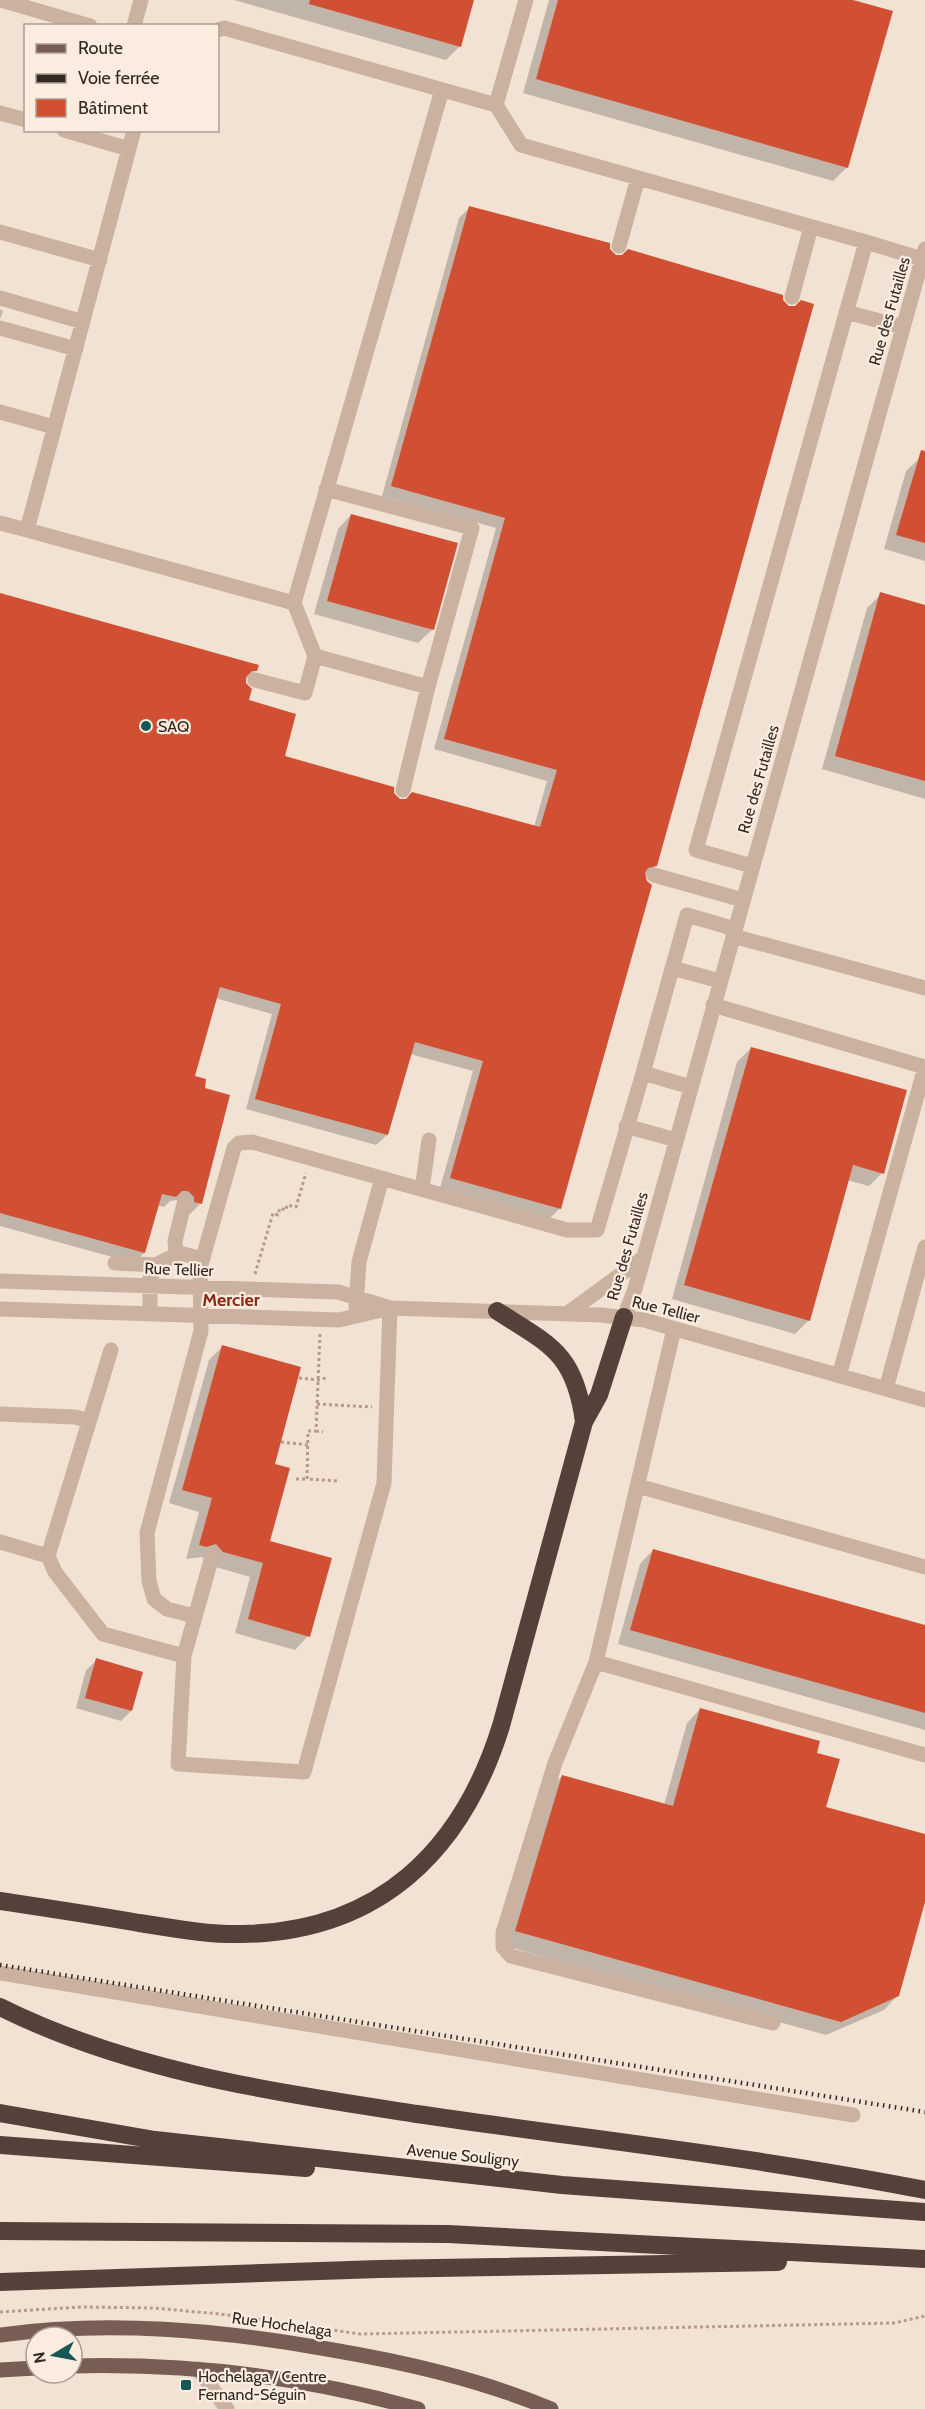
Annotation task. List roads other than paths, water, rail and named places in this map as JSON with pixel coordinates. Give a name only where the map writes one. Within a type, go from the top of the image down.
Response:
[{"type":"highway","points":[[497,1311],[548,1343],[563,1358],[579,1390],[584,1422]]},
{"type":"highway","points":[[0,1901],[187,1930],[264,1934],[311,1925],[335,1917],[377,1898],[417,1869],[450,1834],[485,1773],[501,1726],[584,1422],[599,1395],[624,1317]]},
{"type":"highway","points":[[0,2007],[46,2028],[128,2058],[242,2085],[604,2141],[793,2166],[925,2190]]},
{"type":"highway","name":"Avenue Souligny","points":[[0,2113],[155,2140],[562,2186],[925,2212]]},
{"type":"highway","points":[[0,2145],[562,2186]]},
{"type":"highway","points":[[0,2231],[448,2234],[925,2259]]},
{"type":"highway","points":[[0,2282],[380,2269],[925,2259]]},
{"type":"main road","name":"Rue Hochelaga","points":[[0,2335],[60,2328],[120,2326],[252,2337],[366,2356],[457,2375],[551,2409]]},
{"type":"main road","points":[[84,2366],[198,2369],[287,2379],[416,2409]]},
{"type":"main road","points":[[0,2370],[24,2369]]},
{"type":"street","points":[[1,0],[83,24]]},
{"type":"street","points":[[135,24],[141,0]]},
{"type":"street","points":[[496,105],[526,0]]},
{"type":"street","points":[[219,30],[224,28],[496,105],[521,145],[866,242],[924,253]]},
{"type":"street","points":[[255,680],[306,693],[315,656],[294,603],[441,90]]},
{"type":"street","points":[[0,112],[24,119]]},
{"type":"street","points":[[71,132],[129,149]]},
{"type":"street","points":[[27,530],[133,132]]},
{"type":"street","points":[[620,246],[638,178]]},
{"type":"street","points":[[792,297],[811,227]]},
{"type":"street","points":[[0,232],[100,260]]},
{"type":"street","points":[[752,866],[696,850],[866,242]]},
{"type":"street","name":"Rue des Futailles","points":[[624,1317],[643,1258],[924,253]]},
{"type":"street","points":[[0,298],[83,322]]},
{"type":"street","points":[[846,312],[903,327]]},
{"type":"street","points":[[0,328],[76,349]]},
{"type":"street","points":[[0,412],[54,428]]},
{"type":"street","points":[[326,489],[472,528],[428,687],[403,790]]},
{"type":"street","points":[[0,523],[294,603]]},
{"type":"street","points":[[315,656],[428,687]]},
{"type":"street","points":[[654,875],[743,900]]},
{"type":"street","points":[[194,1616],[167,1609],[154,1599],[150,1588],[146,1539],[201,1331],[203,1316],[200,1287],[203,1259],[227,1169],[234,1148],[239,1143],[252,1142],[567,1230],[597,1230],[687,915],[734,932],[925,988]]},
{"type":"street","points":[[672,968],[720,981]]},
{"type":"street","points":[[713,1005],[925,1067],[839,1376]]},
{"type":"street","points":[[643,1073],[691,1087]]},
{"type":"street","points":[[626,1126],[676,1140]]},
{"type":"street","points":[[422,1189],[429,1140]]},
{"type":"street","points":[[356,1316],[359,1262],[382,1178]]},
{"type":"street","points":[[176,1254],[175,1241],[185,1200]]},
{"type":"street","points":[[886,1389],[925,1247]]},
{"type":"street","points":[[115,1263],[156,1265],[176,1254],[203,1259]]},
{"type":"street","points":[[568,1313],[643,1258]]},
{"type":"street","points":[[150,1314],[150,1286],[156,1265]]},
{"type":"street","name":"Rue Tellier","points":[[0,1281],[338,1292],[390,1308],[568,1313],[624,1317],[925,1400]]},
{"type":"street","points":[[213,1553],[184,1656],[178,1764],[304,1772],[384,1483],[390,1308]]},
{"type":"street","name":"Rue Tellier","points":[[0,1309],[339,1320],[390,1308]]},
{"type":"street","points":[[674,1329],[596,1662],[555,1763],[504,1933],[503,1947],[511,1956],[773,2023]]},
{"type":"street","points":[[111,1350],[48,1556],[55,1572],[103,1634],[184,1656]]},
{"type":"street","points":[[0,1414],[75,1417],[89,1421]]},
{"type":"street","points":[[638,1486],[925,1567]]},
{"type":"street","points":[[0,1542],[48,1556]]},
{"type":"street","points":[[596,1662],[925,1755]]},
{"type":"street","points":[[0,1973],[852,2115]]},
{"type":"street","points":[[198,2369],[227,2409]]},
{"type":"railway","points":[[0,1965],[925,2112]]},
{"type":"place","name":"SAQ","points":[[146,726]]},
{"type":"place","name":"Hochelaga / Centre Fernand-Séguin","points":[[186,2385]]},
{"type":"district","name":"Mercier","points":[[231,1300]]}]
